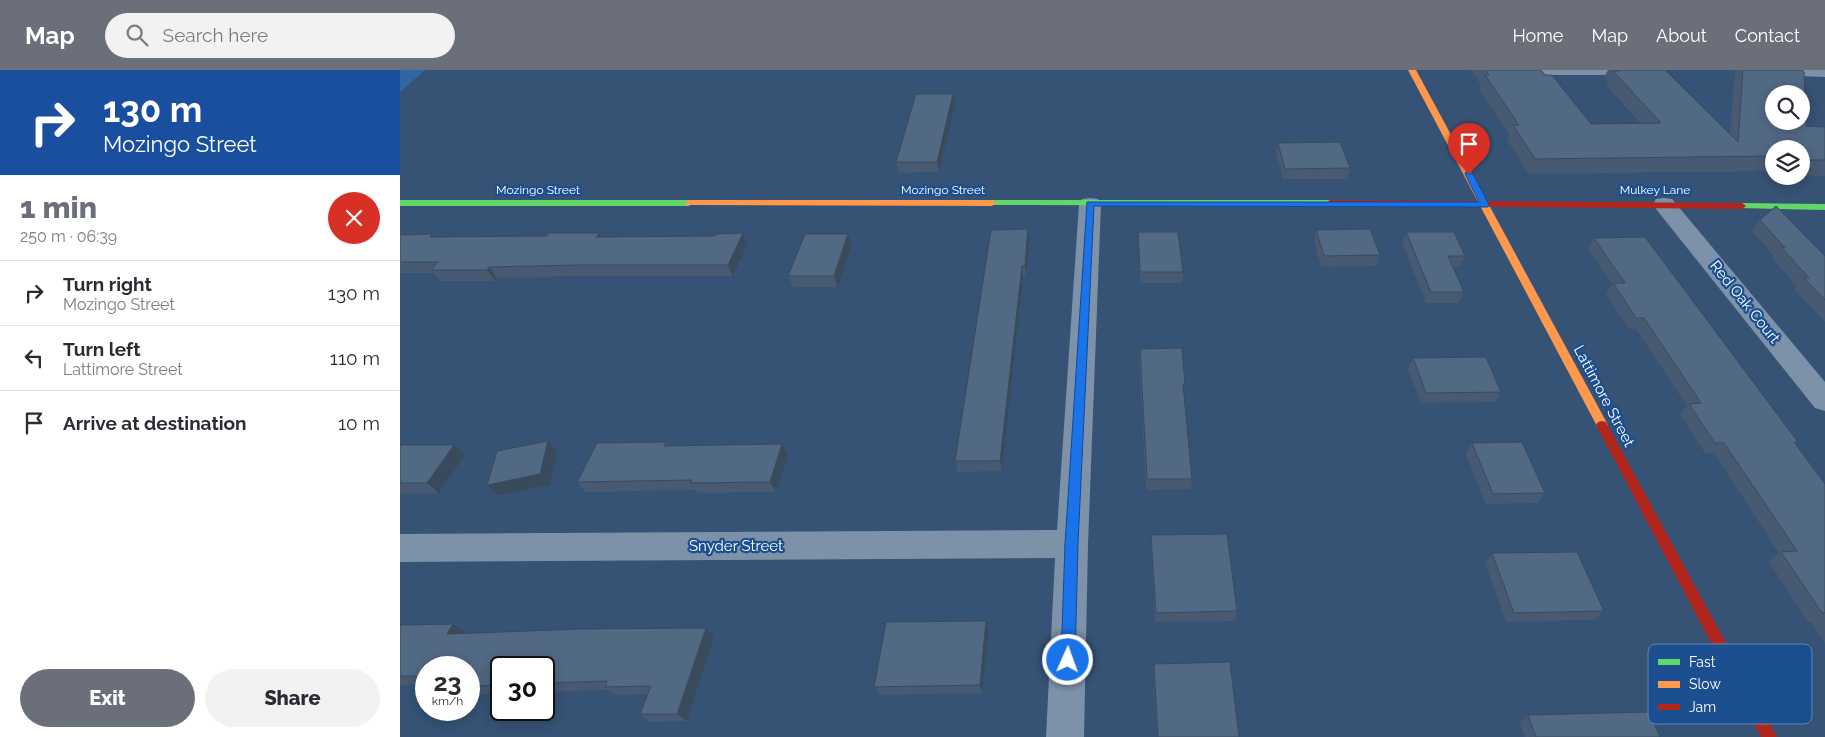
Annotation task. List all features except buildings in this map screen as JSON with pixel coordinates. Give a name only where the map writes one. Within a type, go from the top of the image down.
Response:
[{"type":"street","name":"Lattimore Street","points":[[1412,70],[1719,644]]},
{"type":"street","points":[[1514,70],[1621,70]]},
{"type":"street","points":[[1769,70],[1825,72]]},
{"type":"street","name":"Mozingo Street","points":[[400,203],[1485,205]]},
{"type":"street","points":[[1065,737],[1072,544],[1090,204]]},
{"type":"street","name":"Mulkey Lane","points":[[1485,205],[1664,204],[1825,207]]},
{"type":"street","name":"Red Oak Court","points":[[1664,204],[1825,401]]},
{"type":"street","name":"Snyder Street","points":[[400,548],[1072,544]]},
{"type":"street","name":"Lattimore Street","points":[[1762,724],[1769,737]]},
{"type":"shaded area","points":[[400,70],[425,70],[400,92]]},
{"type":"traffic: fast","points":[[400,203],[689,203]]},
{"type":"traffic: fast","points":[[992,203],[1330,203]]},
{"type":"traffic: fast","points":[[1742,206],[1825,207]]},
{"type":"traffic: slow","points":[[1412,70],[1602,425]]},
{"type":"traffic: slow","points":[[689,203],[992,203]]},
{"type":"traffic: jam","points":[[1330,203],[1742,206]]},
{"type":"traffic: jam","points":[[1602,425],[1719,644]]},
{"type":"traffic: jam","points":[[1762,724],[1769,737]]},
{"type":"route","points":[[1068,660],[1072,544],[1090,204],[1362,203],[1485,205],[1469,174]]}]
